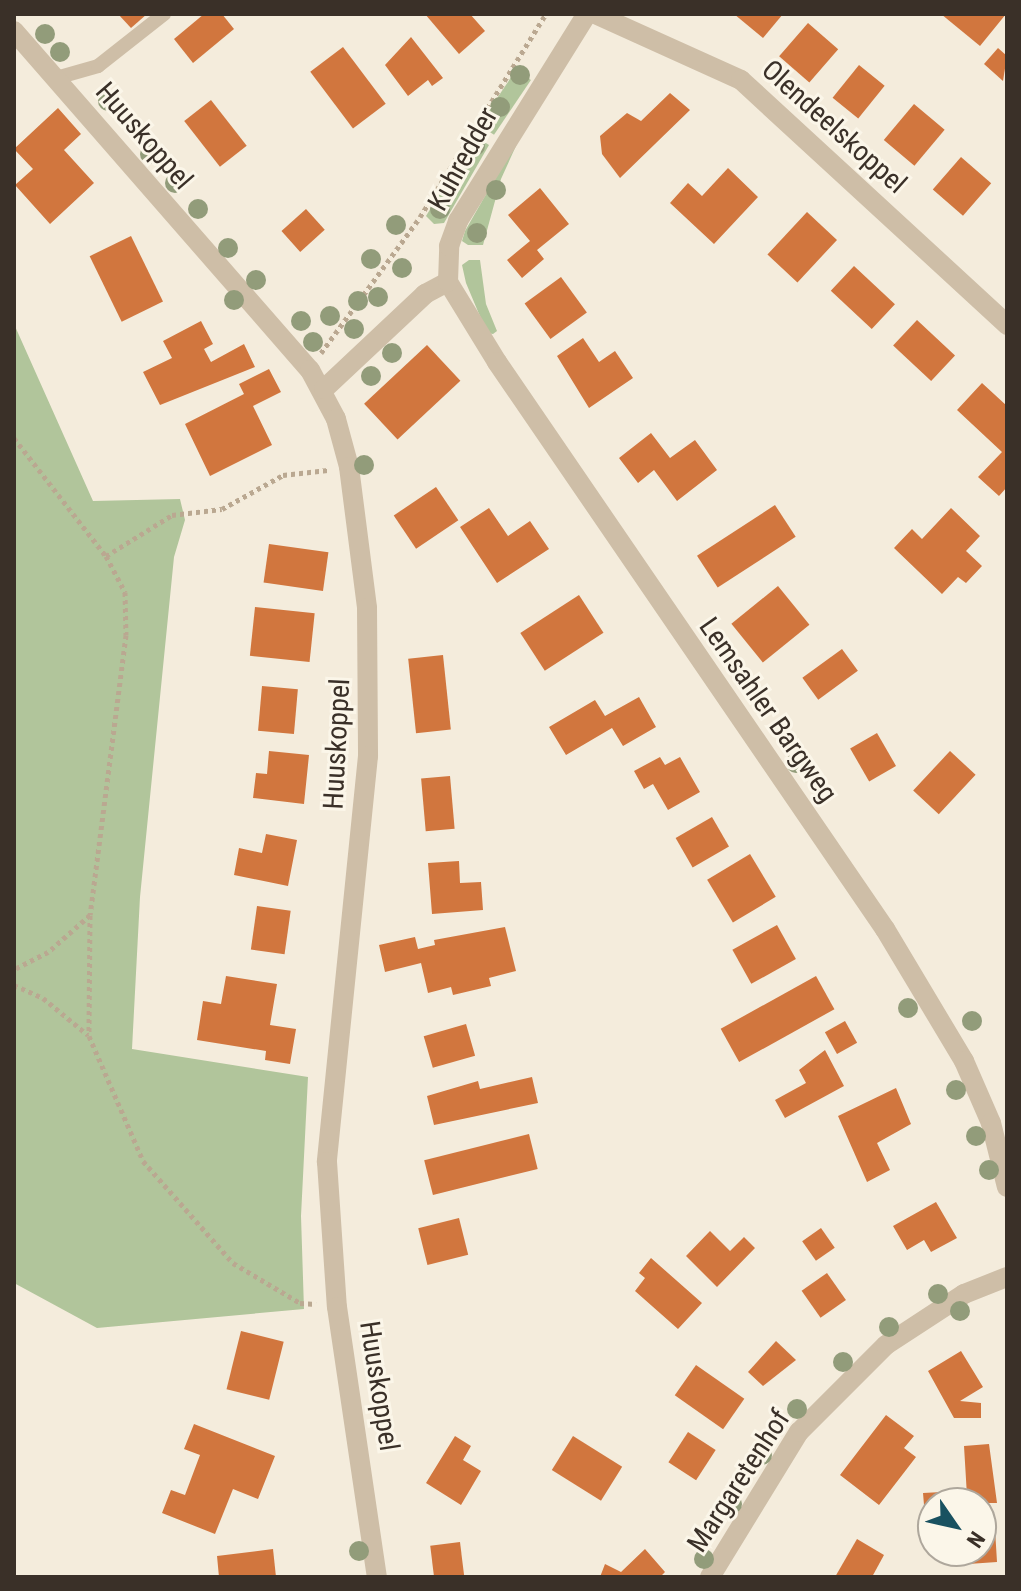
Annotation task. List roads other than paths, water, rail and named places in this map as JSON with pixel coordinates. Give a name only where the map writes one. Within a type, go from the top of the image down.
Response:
[{"type":"street","name":"Kuhredder","points":[[448,282],[449,246],[458,221],[587,14]]},
{"type":"street","name":"Olendeelskoppel","points":[[595,14],[741,80],[1007,325]]},
{"type":"street","name":"Huuskoppel","points":[[14,31],[310,370],[324,389],[349,467],[370,674],[368,756],[327,1162],[337,1307],[377,1577]]},
{"type":"street","points":[[324,389],[425,294],[448,282]]},
{"type":"street","name":"Lemsahler Bargweg","points":[[448,282],[497,362],[885,929],[964,1061],[991,1123],[1007,1187]]},
{"type":"street","name":"Margaretenhof","points":[[710,1577],[799,1432],[886,1345],[964,1294],[1007,1277]]},
{"type":"lane","points":[[56,78],[98,66],[164,14]]}]
